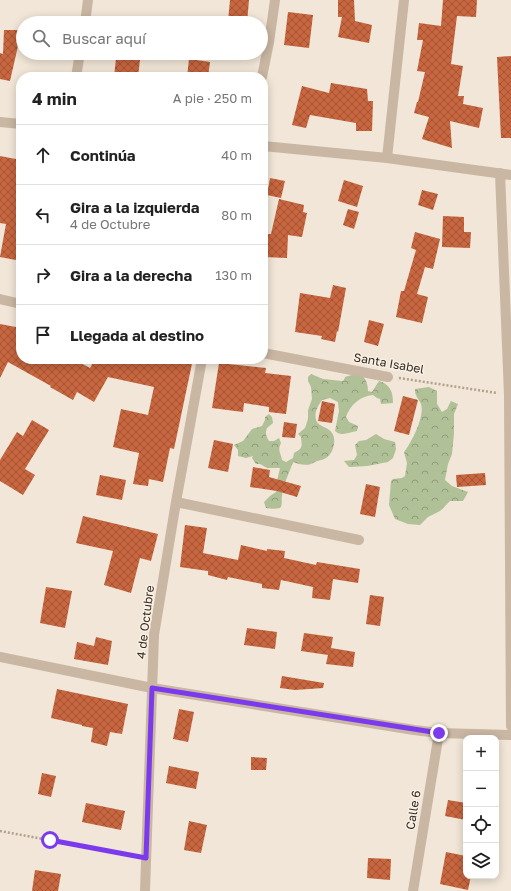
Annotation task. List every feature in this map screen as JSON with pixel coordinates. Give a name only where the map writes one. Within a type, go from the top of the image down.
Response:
[{"type":"street","points":[[86,16],[88,0]]},
{"type":"street","points":[[268,47],[275,0]]},
{"type":"street","points":[[388,158],[404,0]]},
{"type":"street","points":[[77,72],[79,60]]},
{"type":"street","points":[[263,72],[265,60]]},
{"type":"street","points":[[0,122],[16,124]]},
{"type":"street","points":[[268,146],[388,158],[511,175]]},
{"type":"street","points":[[500,173],[509,395],[511,726]]},
{"type":"street","points":[[0,299],[16,303]]},
{"type":"street","name":"Santa Isabel","points":[[268,354],[388,377]]},
{"type":"street","name":"4 de Octubre","points":[[145,891],[154,635],[201,364]]},
{"type":"street","points":[[176,502],[359,540]]},
{"type":"street","points":[[0,657],[152,688],[439,733],[511,735]]},
{"type":"street","name":"Calle 6","points":[[413,891],[439,733]]},
{"type":"path","name":"Santa Isabel","points":[[388,377],[509,395]]},
{"type":"path","points":[[0,831],[146,858]]},
{"type":"green space","points":[[311,374],[323,379],[342,381],[345,377],[358,374],[364,377],[368,391],[372,392],[379,381],[383,382],[390,389],[393,403],[381,404],[380,399],[373,395],[360,399],[353,405],[346,417],[349,422],[358,426],[357,431],[340,434],[335,431],[339,411],[338,402],[330,398],[322,400],[316,412],[316,420],[319,424],[329,429],[332,433],[334,443],[331,453],[323,460],[309,465],[293,462],[284,487],[281,507],[276,509],[266,508],[264,502],[276,492],[280,468],[267,468],[260,464],[256,464],[252,458],[253,456],[246,458],[238,456],[238,450],[234,445],[243,441],[252,429],[262,426],[265,417],[269,414],[272,417],[273,423],[266,430],[269,441],[274,441],[279,438],[281,443],[279,450],[282,460],[286,462],[293,458],[294,453],[299,450],[302,443],[301,437],[298,434],[305,428],[308,419],[308,410],[312,399],[308,377]]},
{"type":"green space","points":[[429,387],[437,391],[437,404],[442,412],[447,409],[451,401],[458,404],[454,414],[452,454],[448,464],[445,480],[452,486],[468,492],[463,501],[450,501],[440,511],[428,517],[420,525],[408,524],[395,519],[389,505],[391,481],[393,479],[402,478],[405,476],[407,463],[404,452],[414,436],[421,415],[421,404],[415,389]]},
{"type":"green space","points":[[376,434],[384,439],[395,442],[396,449],[393,458],[388,462],[367,466],[349,467],[344,461],[354,460],[357,455],[355,445],[359,441],[366,440]]},
{"type":"building","points":[[230,0],[249,0],[248,16],[228,16]]},
{"type":"building","points":[[338,0],[354,0],[355,21],[372,25],[369,43],[338,37],[342,17],[338,17]]},
{"type":"building","points":[[443,0],[477,0],[476,17],[457,16],[451,64],[463,66],[458,96],[464,96],[463,104],[483,108],[479,128],[450,121],[452,148],[422,139],[429,117],[414,113],[425,72],[417,71],[423,40],[417,40],[419,23],[441,26]]},
{"type":"building","points":[[288,12],[313,15],[309,48],[284,45]]},
{"type":"building","points":[[4,30],[16,30],[16,55],[10,81],[0,79],[0,53],[3,54]]},
{"type":"building","points":[[511,56],[511,138],[501,138],[497,57]]},
{"type":"building","points":[[116,60],[140,60],[139,72],[115,72]]},
{"type":"building","points":[[189,60],[210,62],[209,72],[188,72]]},
{"type":"building","points":[[331,83],[367,89],[368,101],[373,101],[372,131],[356,131],[356,123],[310,115],[306,128],[292,125],[302,86],[329,93]]},
{"type":"building","points":[[0,156],[16,159],[16,260],[0,257],[6,224],[0,223]]},
{"type":"building","points":[[270,178],[285,181],[281,198],[268,195]]},
{"type":"building","points":[[344,180],[363,186],[357,207],[338,201]]},
{"type":"building","points":[[422,190],[438,194],[433,210],[418,205]]},
{"type":"building","points":[[279,199],[304,205],[303,212],[307,213],[302,237],[288,235],[287,258],[268,257],[268,234],[271,234]]},
{"type":"building","points":[[348,209],[359,212],[354,229],[343,225]]},
{"type":"building","points":[[443,216],[464,217],[464,232],[471,232],[470,248],[442,247]]},
{"type":"building","points":[[415,232],[440,239],[433,269],[425,267],[417,294],[428,297],[422,323],[396,317],[401,291],[404,291],[416,250],[411,248]]},
{"type":"building","points":[[333,285],[346,288],[335,342],[321,339],[322,336],[295,332],[300,293],[330,298]]},
{"type":"building","points":[[369,320],[384,324],[378,346],[364,342]]},
{"type":"building","points":[[0,324],[16,327],[16,364],[82,364],[90,368],[92,364],[192,364],[174,449],[170,448],[163,482],[149,479],[148,486],[133,484],[139,453],[113,447],[121,409],[148,415],[154,387],[108,377],[94,402],[77,392],[73,400],[8,362],[0,378]]},
{"type":"building","points":[[219,364],[266,368],[265,373],[291,376],[286,414],[269,412],[269,407],[244,403],[243,412],[212,408]]},
{"type":"building","points":[[403,396],[418,400],[409,435],[394,431]]},
{"type":"building","points":[[322,401],[335,404],[332,423],[318,421]]},
{"type":"building","points":[[32,420],[49,430],[25,469],[35,475],[23,495],[0,481],[0,460],[17,432],[23,436]]},
{"type":"building","points":[[284,422],[297,424],[295,438],[282,437]]},
{"type":"building","points":[[214,440],[233,444],[228,472],[208,468]]},
{"type":"building","points":[[253,467],[270,470],[269,477],[301,486],[297,497],[277,491],[250,487]]},
{"type":"building","points":[[485,473],[486,485],[457,487],[456,475]]},
{"type":"building","points":[[100,475],[126,480],[122,500],[96,495]]},
{"type":"building","points":[[366,484],[380,487],[375,517],[360,514]]},
{"type":"building","points":[[83,516],[158,534],[151,561],[140,558],[131,593],[104,585],[113,551],[76,543]]},
{"type":"building","points":[[185,525],[207,528],[203,553],[238,560],[241,545],[267,551],[267,549],[285,551],[284,558],[316,565],[317,562],[360,569],[358,583],[333,579],[330,600],[312,598],[313,587],[281,580],[279,590],[262,588],[262,584],[228,577],[227,580],[208,575],[208,571],[180,567]]},
{"type":"building","points":[[46,587],[72,591],[65,628],[40,623]]},
{"type":"building","points":[[370,595],[384,597],[380,626],[366,624]]},
{"type":"building","points":[[247,628],[277,632],[275,649],[244,645]]},
{"type":"building","points":[[304,633],[333,637],[331,648],[355,652],[353,667],[326,664],[328,655],[301,651]]},
{"type":"building","points":[[96,637],[112,641],[108,665],[74,659],[77,642],[94,646]]},
{"type":"building","points":[[282,676],[324,683],[323,688],[295,690],[280,688]]},
{"type":"building","points":[[57,689],[128,704],[122,734],[110,732],[107,746],[91,742],[93,728],[51,718]]},
{"type":"building","points":[[179,709],[194,712],[188,742],[173,739]]},
{"type":"building","points":[[251,757],[267,758],[266,770],[251,770]]},
{"type":"building","points":[[169,766],[199,772],[196,789],[166,783]]},
{"type":"building","points":[[42,773],[56,776],[51,797],[38,794]]},
{"type":"building","points":[[448,800],[463,802],[463,819],[445,816]]},
{"type":"building","points":[[86,803],[125,811],[121,830],[82,822]]},
{"type":"building","points":[[189,821],[207,825],[201,853],[184,850]]},
{"type":"building","points":[[446,852],[463,855],[463,879],[470,879],[468,890],[440,884]]},
{"type":"building","points":[[368,858],[391,859],[390,880],[367,878]]},
{"type":"building","points":[[35,870],[61,874],[58,891],[32,891]]},
{"type":"route","points":[[50,840],[146,858],[152,688],[439,733]]}]
